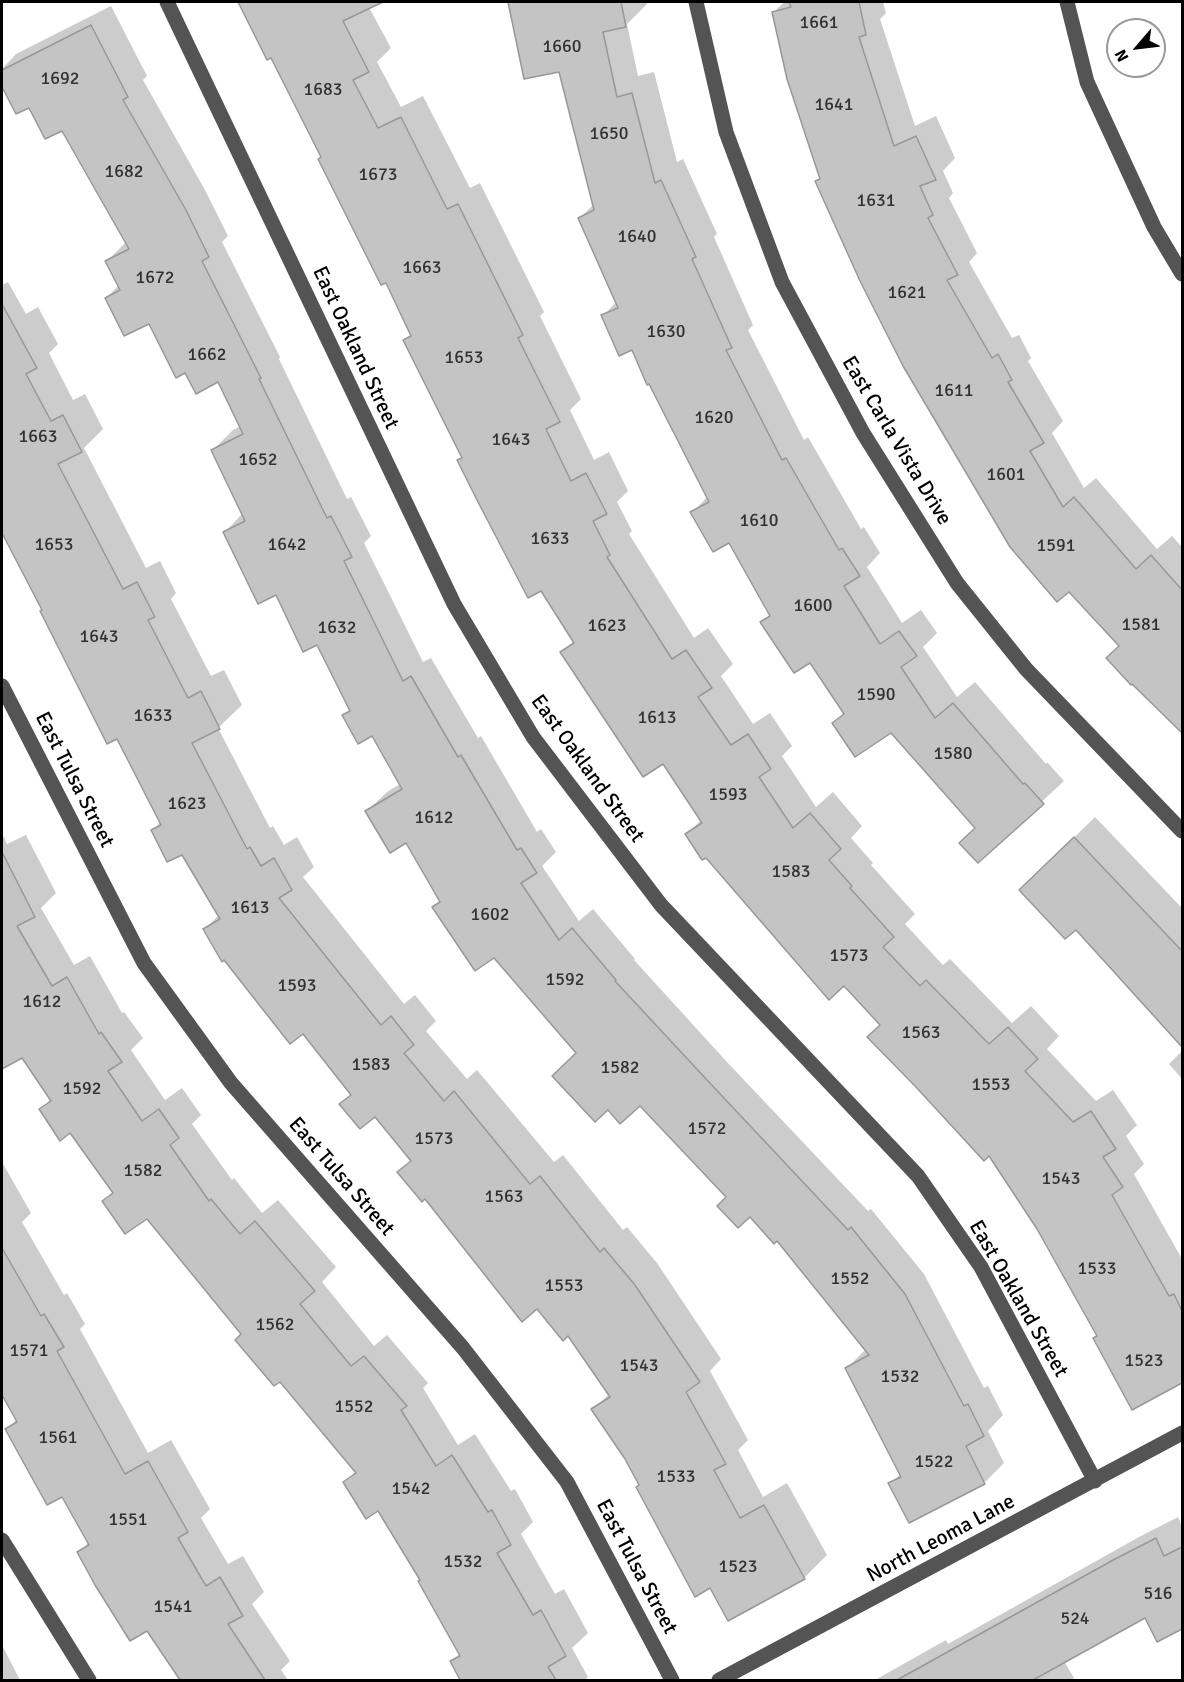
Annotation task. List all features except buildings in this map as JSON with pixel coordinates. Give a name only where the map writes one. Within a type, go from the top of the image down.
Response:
[{"type":"street","name":"East Oakland Street","points":[[167,2],[454,604],[533,737],[661,905],[918,1176],[981,1267],[1095,1481]]},
{"type":"street","name":"East Carla Vista Drive","points":[[696,2],[726,132],[782,282],[863,433],[964,591],[1026,669],[1182,831]]},
{"type":"street","points":[[1067,2],[1086,82],[1154,227],[1182,274]]},
{"type":"street","name":"East Tulsa Street","points":[[2,686],[144,963],[231,1083],[462,1348],[567,1482],[672,1680]]},
{"type":"street","name":"North Leoma Lane","points":[[719,1680],[1182,1433]]},
{"type":"street","points":[[2,1540],[89,1680]]}]
